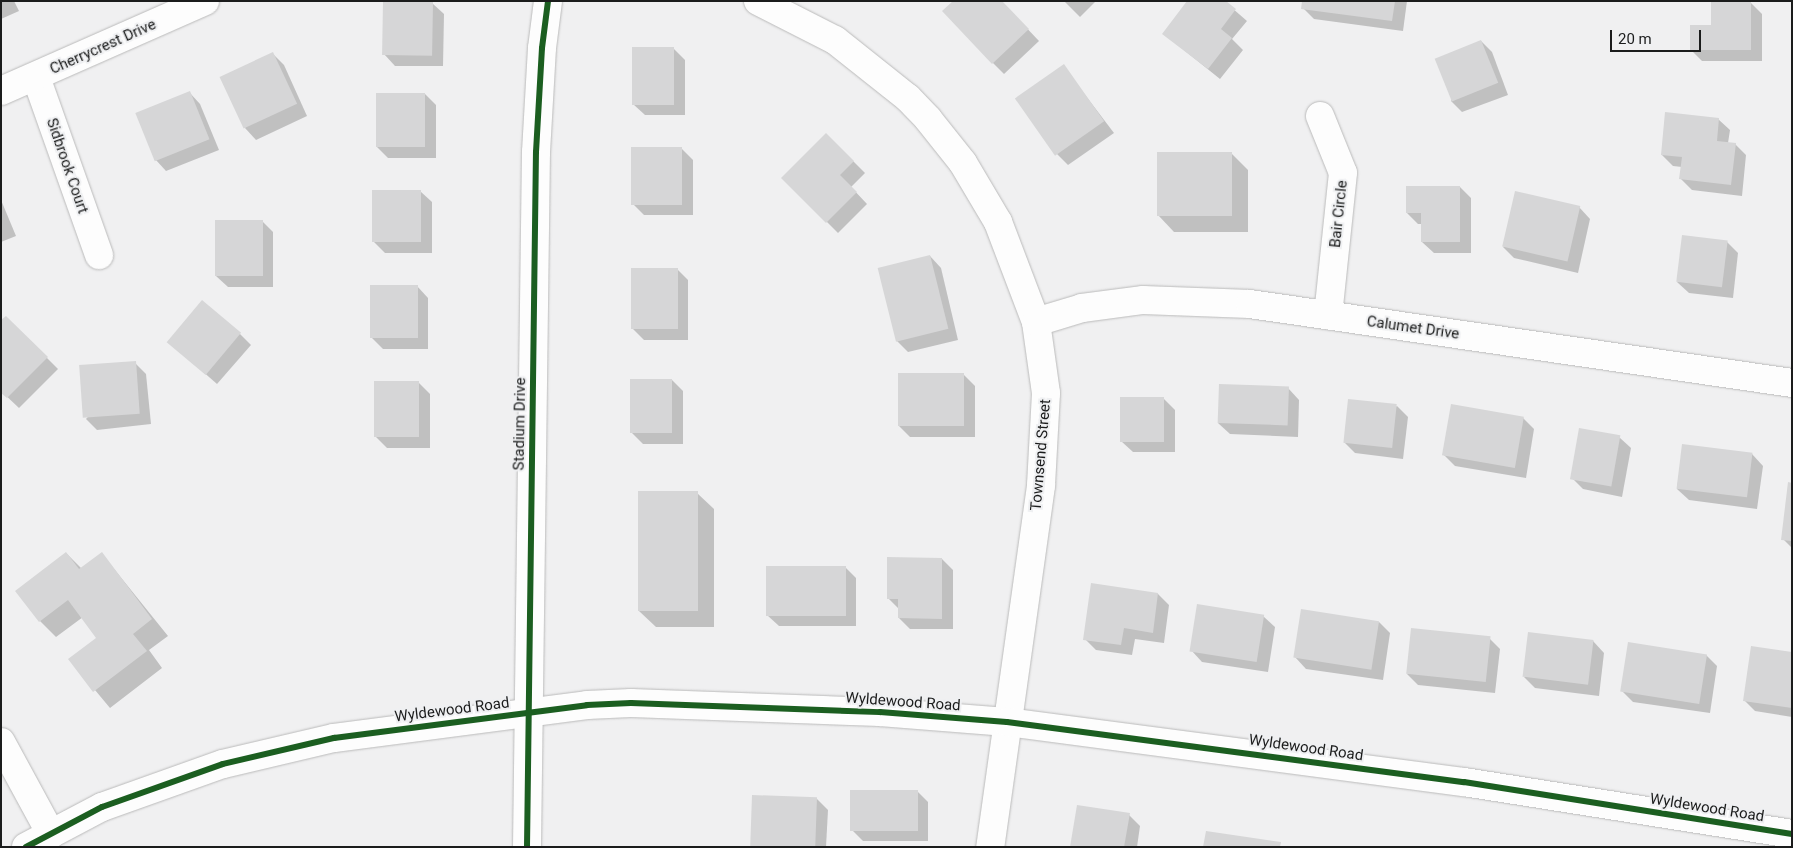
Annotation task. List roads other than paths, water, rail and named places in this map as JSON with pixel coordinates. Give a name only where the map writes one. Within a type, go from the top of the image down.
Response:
[{"type":"street","name":"Cherrycrest Drive","points":[[1,92],[204,1]]},
{"type":"street","name":"Stadium Drive","points":[[526,847],[536,152],[542,48],[548,1]]},
{"type":"street","name":"Townsend Street","points":[[758,1],[835,40],[908,98],[928,119],[963,163],[998,222],[1036,322],[1043,356],[1046,424],[1041,486],[990,847]]},
{"type":"street","name":"Sidbrook Court","points":[[36,77],[99,255]]},
{"type":"street","name":"Bair Circle","points":[[1320,116],[1343,173],[1328,315]]},
{"type":"street","name":"Calumet Drive","points":[[1036,322],[1082,308],[1174,299],[1250,304],[1792,382]]},
{"type":"street","name":"Wyldewood Road","points":[[26,847],[102,807],[223,764],[334,738],[528,713],[630,703],[880,712],[1007,722],[1464,782],[1792,834]]},
{"type":"street","points":[[1,742],[51,834]]}]
